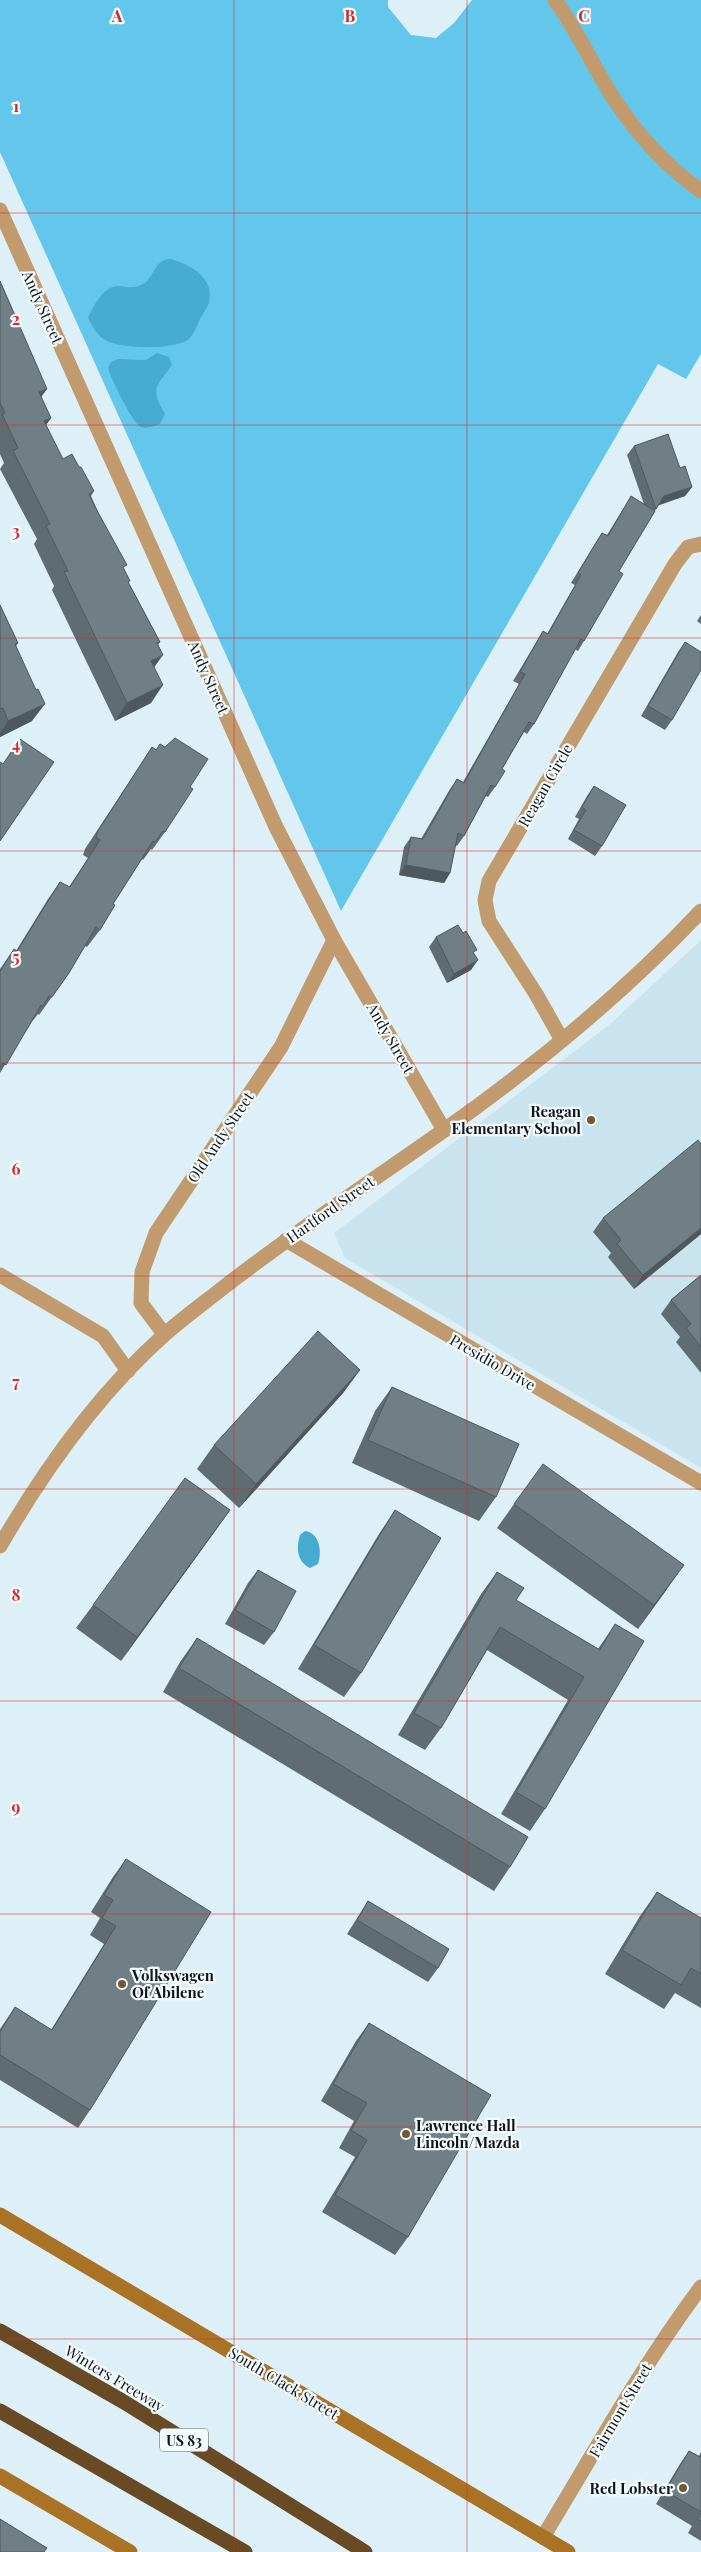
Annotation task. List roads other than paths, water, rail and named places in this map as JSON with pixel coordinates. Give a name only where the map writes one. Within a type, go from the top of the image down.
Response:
[{"type":"highway","name":"Winters Freeway","points":[[0,2331],[124,2402],[365,2552]]},
{"type":"highway","points":[[0,2411],[245,2552]]},
{"type":"main road","name":"South Clack Street","points":[[0,2215],[568,2552]]},
{"type":"main road","points":[[0,2476],[130,2552]]},
{"type":"street","points":[[555,0],[615,100],[679,175],[701,191]]},
{"type":"street","name":"Andy Street","points":[[0,210],[276,828],[334,940],[444,1130]]},
{"type":"street","name":"Reagan Circle","points":[[562,1040],[536,994],[489,921],[486,900],[489,881],[675,564],[688,547],[701,544]]},
{"type":"street","name":"Hartford Street","points":[[0,1546],[29,1496],[68,1442],[128,1371],[164,1334],[286,1240],[444,1130],[562,1040],[645,968],[701,911]]},
{"type":"street","name":"Old Andy Street","points":[[164,1334],[141,1303],[142,1272],[156,1233],[281,1047],[334,940]]},
{"type":"street","name":"Presidio Drive","points":[[286,1240],[701,1483]]},
{"type":"street","points":[[0,1275],[103,1336],[128,1371]]},
{"type":"street","name":"Fairmont Street","points":[[543,2537],[670,2328],[701,2287]]},
{"type":"place","name":"Reagan Elementary School","points":[[591,1120]]},
{"type":"place","name":"Volkswagen Of Abilene","points":[[122,1984]]},
{"type":"place","name":"Lawrence Hall Lincoln/Mazda","points":[[406,2134]]},
{"type":"place","name":"Red Lobster","points":[[683,2488]]}]
